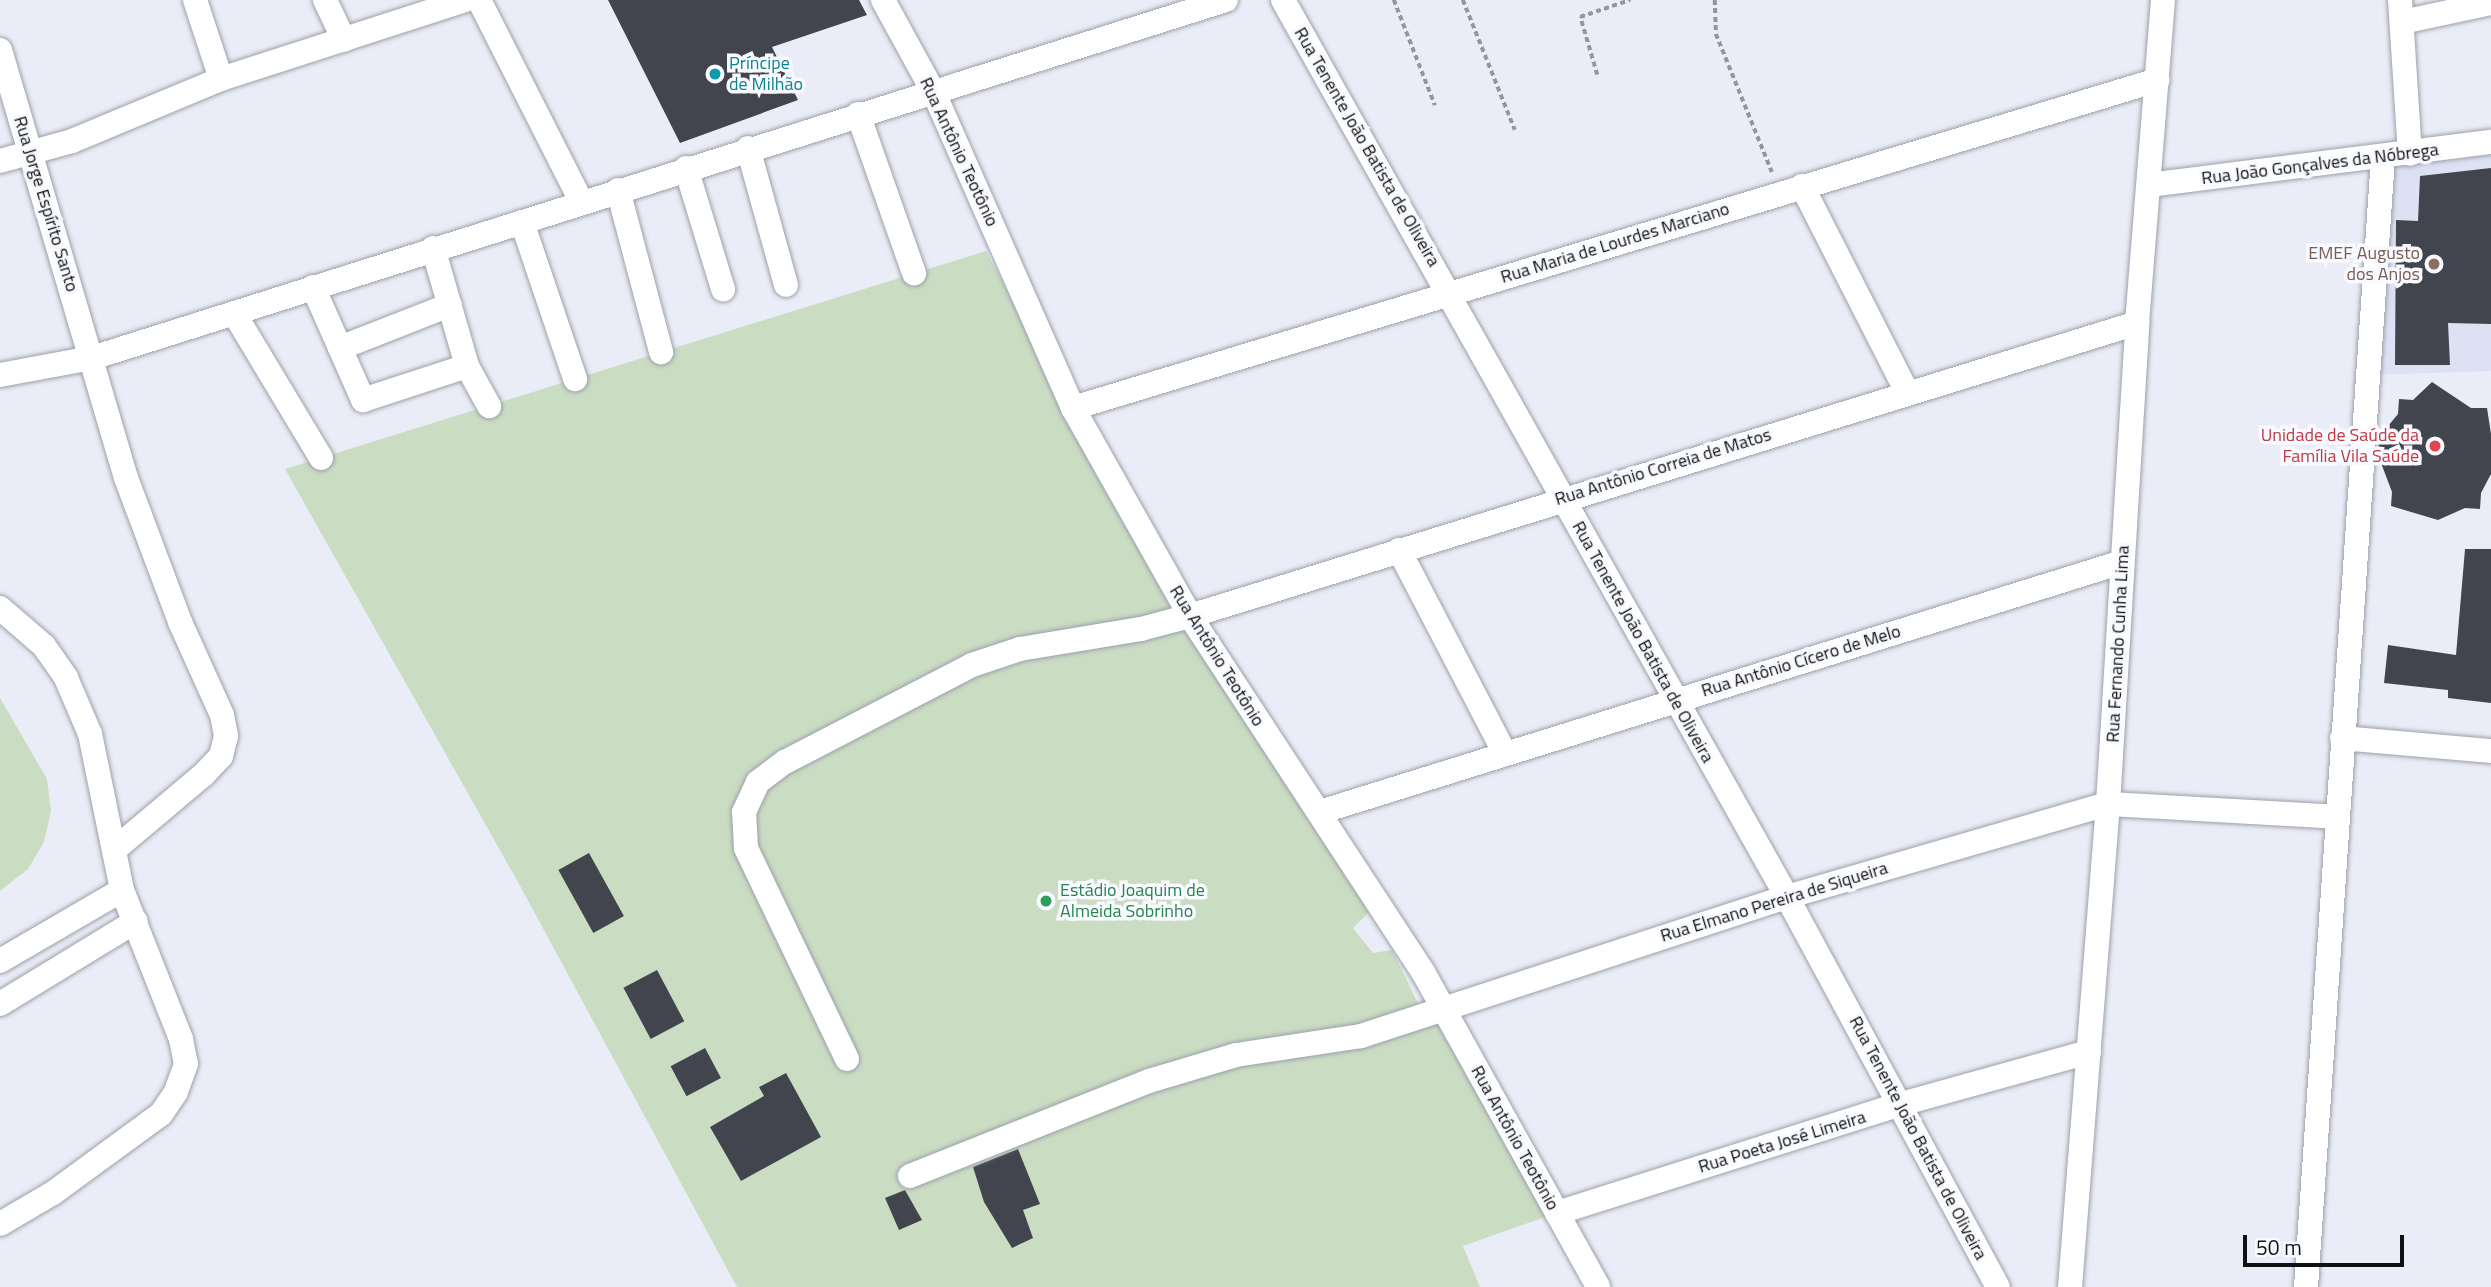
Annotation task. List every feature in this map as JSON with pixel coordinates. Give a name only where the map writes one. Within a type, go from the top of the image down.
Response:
[{"type":"street","points":[[195,0],[221,79]]},
{"type":"street","points":[[325,0],[344,40]]},
{"type":"street","points":[[0,161],[31,154],[221,79],[465,0]]},
{"type":"street","points":[[479,0],[581,201]]},
{"type":"street","name":"Rua Antônio Teotônio","points":[[883,0],[934,93],[1073,408],[1190,616],[1320,812],[1442,1006],[1598,1287]]},
{"type":"street","points":[[0,375],[92,358],[748,148],[934,93],[1226,0]]},
{"type":"street","name":"Rua Tenente João Batista de Oliveira","points":[[1283,0],[1451,292],[1674,700],[1901,1104],[1998,1287]]},
{"type":"street","name":"Rua Fernando Cunha Lima","points":[[2070,1287],[2108,804],[2137,323],[2163,0]]},
{"type":"street","points":[[2410,154],[2401,11],[2491,3]]},
{"type":"street","name":"Rua Jorge Espírito Santo","points":[[0,50],[126,478],[180,622],[222,715],[226,736],[221,756],[203,775],[114,850]]},
{"type":"street","name":"Rua Maria de Lourdes Marciano","points":[[1073,408],[2157,80]]},
{"type":"street","points":[[858,114],[914,273]]},
{"type":"street","name":"Rua João Gonçalves da Nóbrega","points":[[2149,185],[2383,158],[2491,142]]},
{"type":"street","points":[[748,148],[786,285]]},
{"type":"street","points":[[2306,1287],[2383,158]]},
{"type":"street","points":[[686,168],[723,289]]},
{"type":"street","points":[[618,190],[661,352]]},
{"type":"street","points":[[1791,190],[1907,392]]},
{"type":"street","points":[[522,222],[575,379]]},
{"type":"street","points":[[433,248],[467,366],[489,406]]},
{"type":"street","points":[[313,287],[361,397],[367,400],[467,366]]},
{"type":"street","points":[[340,348],[450,305]]},
{"type":"street","points":[[234,313],[321,458]]},
{"type":"street","name":"Rua Antônio Correia de Matos","points":[[847,1059],[746,848],[744,812],[758,782],[817,745],[972,665],[1020,649],[1116,634],[1190,616],[1562,497],[2137,323]]},
{"type":"street","points":[[1399,550],[1504,752]]},
{"type":"street","name":"Rua Antônio Cícero de Melo","points":[[1320,812],[1504,752],[2122,562]]},
{"type":"street","points":[[0,608],[44,646],[66,678],[90,734],[122,890],[181,1039],[186,1064],[176,1092],[161,1114],[53,1193],[0,1224]]},
{"type":"street","points":[[2342,738],[2491,751]]},
{"type":"street","name":"Rua Elmano Pereira de Siqueira","points":[[910,1176],[1149,1081],[1268,1048],[1361,1036],[1442,1006],[1787,897],[2108,804],[2338,817]]},
{"type":"street","points":[[0,961],[122,890]]},
{"type":"street","points":[[0,1004],[136,921]]},
{"type":"street","name":"Rua Poeta José Limeira","points":[[1557,1213],[1901,1104],[2088,1052]]},
{"type":"path","points":[[1394,0],[1435,105]]},
{"type":"path","points":[[1463,0],[1515,130]]},
{"type":"path","points":[[1597,75],[1580,17],[1630,0]]},
{"type":"path","points":[[1715,0],[1716,34],[1791,190]]},
{"type":"shaded area","name":"EMEF Augusto dos Anjos","points":[[2491,142],[2491,371],[2368,375],[2383,158]]},
{"type":"green space","points":[[986,251],[1149,560],[1375,906],[1353,928],[1373,953],[1392,950],[1427,1022],[1445,1024],[1548,1216],[1463,1246],[1480,1287],[737,1287],[519,884],[285,469]]},
{"type":"green space","points":[[0,698],[47,779],[51,811],[44,842],[28,869],[0,891]]},
{"type":"building","name":"Príncipe de Milhão","points":[[608,0],[859,0],[867,15],[772,47],[798,100],[680,143]]},
{"type":"building","name":"EMEF Augusto dos Anjos","points":[[2491,168],[2491,324],[2448,323],[2450,365],[2395,365],[2396,220],[2418,221],[2420,176]]},
{"type":"building","name":"Unidade de Saúde da Família Vila Saúde","points":[[2432,382],[2471,408],[2487,408],[2491,434],[2491,474],[2481,493],[2480,509],[2465,508],[2438,520],[2391,506],[2392,492],[2378,455],[2379,437],[2398,414],[2399,399],[2413,400]]},
{"type":"building","points":[[2465,549],[2491,549],[2491,703],[2448,698],[2448,690],[2384,683],[2388,645],[2456,655]]},
{"type":"building","points":[[589,853],[624,916],[593,933],[558,870]]},
{"type":"building","points":[[657,970],[684,1021],[651,1039],[623,988]]},
{"type":"building","points":[[705,1048],[721,1078],[687,1096],[671,1066]]},
{"type":"building","points":[[786,1073],[821,1137],[741,1181],[710,1127],[764,1096],[759,1087]]},
{"type":"building","points":[[1018,1149],[1040,1204],[1023,1210],[1033,1238],[1012,1248],[984,1202],[973,1167]]},
{"type":"building","points":[[905,1190],[922,1220],[899,1230],[885,1198]]},
{"type":"place","name":"Príncipe de Milhão","points":[[715,74]]},
{"type":"place","name":"EMEF Augusto dos Anjos","points":[[2434,264]]},
{"type":"place","name":"Unidade de Saúde da Família Vila Saúde","points":[[2435,446]]},
{"type":"place","name":"Estádio Joaquim de Almeida Sobrinho","points":[[1046,901]]}]
